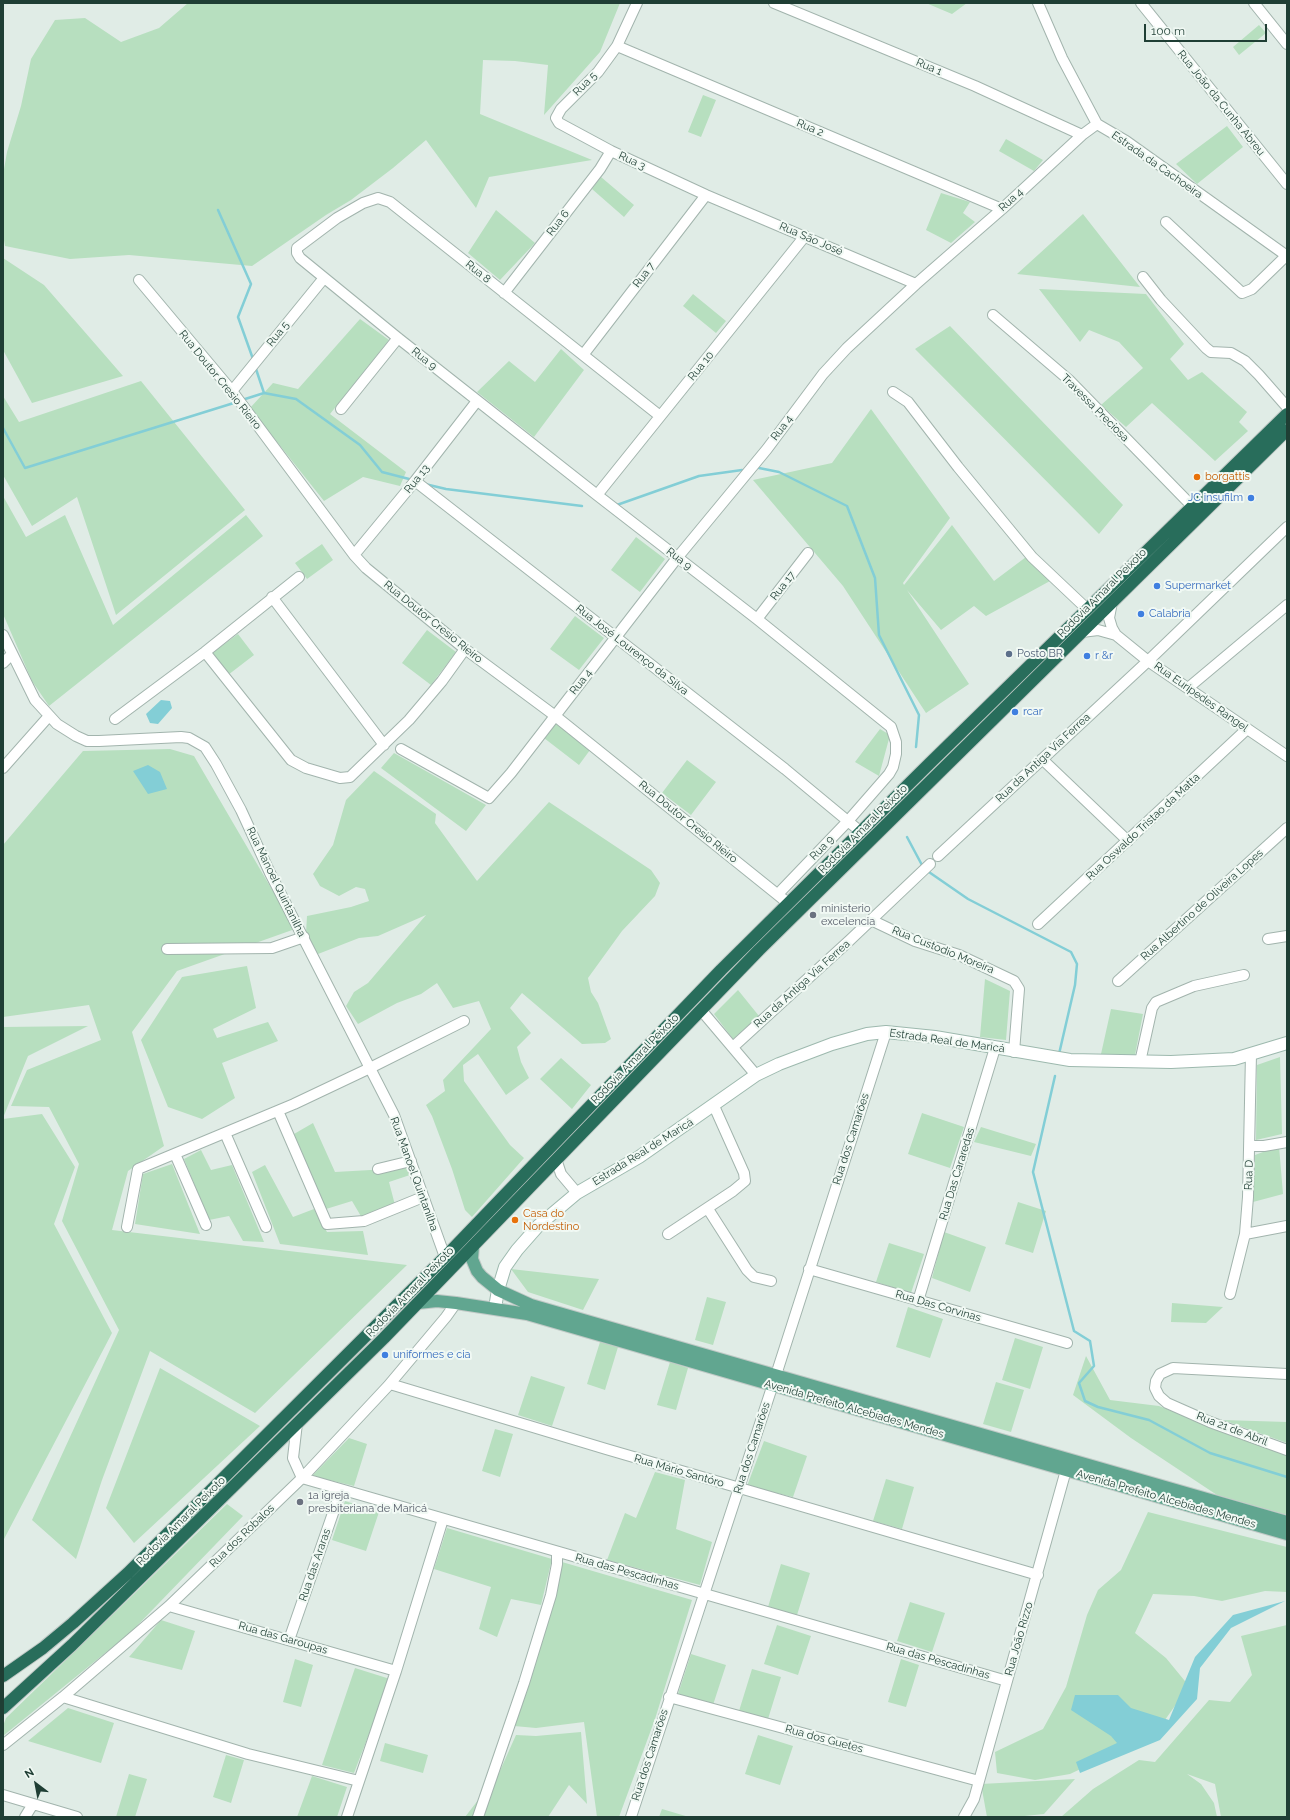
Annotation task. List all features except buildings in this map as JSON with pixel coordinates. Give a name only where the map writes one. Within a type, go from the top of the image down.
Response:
[{"type":"highway","name":"Rodovia Amaral Peixoto","points":[[3,1676],[43,1648],[74,1623],[118,1583],[445,1257],[688,1004],[788,903],[1287,414]]},
{"type":"highway","name":"Rodovia Amaral Peixoto","points":[[7,1705],[88,1630],[298,1423],[418,1303],[547,1168],[782,927],[1287,430]]},
{"type":"main road","name":"Estrada Real de Maricá","points":[[495,1308],[498,1290],[505,1267],[517,1250],[539,1224],[577,1193],[639,1157],[714,1106],[756,1075],[779,1064],[832,1044],[867,1034],[886,1032],[935,1037],[1014,1052],[1070,1060],[1140,1062],[1234,1059],[1287,1043]]},
{"type":"main road","name":"Avenida Prefeito Alcebíades Mendes","points":[[473,1246],[472,1259],[477,1271],[498,1290],[549,1315]]},
{"type":"main road","name":"Avenida Prefeito Alcebíades Mendes","points":[[418,1303],[437,1301],[549,1315],[1068,1465],[1287,1534]]},
{"type":"main road","name":"Avenida Prefeito Alcebíades Mendes","points":[[1068,1465],[1287,1522]]},
{"type":"street","points":[[617,46],[637,3]]},
{"type":"street","name":"Rua 1","points":[[774,3],[975,86],[1082,135]]},
{"type":"street","points":[[1038,3],[1062,58],[1097,124]]},
{"type":"street","name":"Rua João da Cunha Abreu","points":[[1141,3],[1287,184]]},
{"type":"street","points":[[1254,3],[1287,44]]},
{"type":"street","name":"Rua 5","points":[[559,123],[556,119],[557,116],[567,102],[598,72],[617,46]]},
{"type":"street","name":"Rua 2","points":[[617,46],[1002,209]]},
{"type":"street","name":"Rua 3","points":[[559,123],[611,152],[706,195]]},
{"type":"street","name":"Rua 4","points":[[401,749],[489,798],[677,558],[767,449],[823,374],[847,348],[916,284],[1002,209],[1082,135],[1097,124]]},
{"type":"street","name":"Estrada da Cachoeira","points":[[1097,124],[1126,140],[1287,256]]},
{"type":"street","name":"Rua 6","points":[[504,293],[600,169],[611,152]]},
{"type":"street","name":"Rua São José","points":[[706,195],[916,284]]},
{"type":"street","name":"Rua 7","points":[[583,355],[706,195]]},
{"type":"street","name":"Rua 8","points":[[300,258],[296,251],[300,245],[359,205],[378,198],[390,202],[660,416]]},
{"type":"street","points":[[1166,222],[1242,293],[1247,292],[1287,256]]},
{"type":"street","name":"Rua 10","points":[[597,495],[805,236]]},
{"type":"street","name":"Rua 9","points":[[300,258],[477,401],[757,619],[891,727],[894,733],[896,754],[893,767],[889,774],[848,821],[778,894]]},
{"type":"street","points":[[1143,277],[1161,300],[1206,348],[1211,352],[1231,354],[1245,361],[1287,407]]},
{"type":"street","name":"Rua 5","points":[[237,398],[324,278]]},
{"type":"street","name":"Rua Doutor Cresio Rieiro","points":[[139,280],[237,398],[354,555],[366,568],[465,649],[554,716],[788,903]]},
{"type":"street","name":"Travessa Preciosa","points":[[993,315],[1068,380],[1192,506]]},
{"type":"street","points":[[341,409],[398,338]]},
{"type":"street","points":[[893,392],[908,402],[958,468],[1032,558],[1087,609]]},
{"type":"street","name":"Rua 13","points":[[354,555],[415,481],[477,401]]},
{"type":"street","name":"Rua José Lourenço da Silva","points":[[415,481],[616,637],[860,832]]},
{"type":"street","name":"Rua da Antiga Via Ferrea","points":[[938,856],[1148,661],[1287,527]]},
{"type":"street","name":"Rua 17","points":[[757,619],[808,553]]},
{"type":"street","points":[[115,719],[205,652],[272,597],[299,577]]},
{"type":"street","points":[[272,597],[384,745]]},
{"type":"street","points":[[1112,602],[1109,618],[1116,635]]},
{"type":"street","points":[[1188,688],[1287,605]]},
{"type":"street","name":"Rua Euripedes Rangel","points":[[1082,632],[1098,630],[1116,635],[1148,661],[1287,756]]},
{"type":"street","name":"Rua Manoel Quintanilha","points":[[3,635],[35,700],[49,716],[64,729],[87,741],[116,741],[181,737],[189,738],[205,747],[241,810],[270,873],[394,1115],[445,1257]]},
{"type":"street","points":[[205,652],[291,760],[298,765],[340,778],[350,777],[384,745],[428,698],[465,649]]},
{"type":"street","points":[[3,664],[12,654]]},
{"type":"street","points":[[3,768],[49,716]]},
{"type":"street","name":"Rua Oswaldo Tristao da Matta","points":[[1038,924],[1247,729]]},
{"type":"street","points":[[1042,759],[1128,840]]},
{"type":"street","name":"Rua Albertino de Oliveira Lopes","points":[[1118,981],[1287,828]]},
{"type":"street","name":"Rua da Antiga Via Ferrea","points":[[733,1047],[930,864]]},
{"type":"street","name":"Rua Custodio Moreira","points":[[871,920],[915,941],[960,955],[1014,980],[1019,989],[1014,1052]]},
{"type":"street","points":[[1268,940],[1287,936]]},
{"type":"street","points":[[167,949],[272,948],[304,937]]},
{"type":"street","points":[[1140,1062],[1152,1008],[1156,1002],[1194,986],[1244,975]]},
{"type":"street","points":[[701,1010],[756,1075]]},
{"type":"street","points":[[127,1227],[138,1169],[278,1111],[370,1068],[464,1021]]},
{"type":"street","name":"Rua dos Camarões","points":[[630,1817],[739,1488],[886,1032]]},
{"type":"street","name":"Rua Das Cararedas","points":[[918,1301],[995,1048]]},
{"type":"street","name":"Rua D","points":[[1230,1294],[1245,1234],[1250,1146],[1251,1054]]},
{"type":"street","points":[[668,1234],[708,1209],[743,1184],[745,1178],[714,1106]]},
{"type":"street","points":[[278,1111],[327,1224],[364,1221],[423,1197]]},
{"type":"street","points":[[225,1133],[266,1227]]},
{"type":"street","points":[[1250,1146],[1264,1146],[1287,1142]]},
{"type":"street","points":[[175,1154],[206,1225]]},
{"type":"street","points":[[556,1159],[561,1174]]},
{"type":"street","points":[[378,1169],[411,1161]]},
{"type":"street","points":[[547,1168],[555,1170],[561,1174],[577,1193]]},
{"type":"street","points":[[708,1209],[747,1270],[754,1277],[771,1281]]},
{"type":"street","points":[[1245,1234],[1287,1226]]},
{"type":"street","name":"Rua Das Corvinas","points":[[809,1269],[1067,1343]]},
{"type":"street","name":"Rua dos Robalos","points":[[3,1745],[63,1697],[169,1606],[302,1478],[390,1384],[456,1303]]},
{"type":"street","name":"Rua 21 de Abril","points":[[1287,1374],[1173,1368],[1160,1374],[1156,1381],[1155,1388],[1159,1396],[1167,1403],[1210,1422],[1287,1450]]},
{"type":"street","name":"Rua Mário Santóro","points":[[390,1384],[1038,1575]]},
{"type":"street","points":[[298,1423],[293,1458],[302,1478]]},
{"type":"street","name":"Rua João Rizzo","points":[[964,1817],[974,1799],[1068,1465]]},
{"type":"street","name":"Rua das Pescadinhas","points":[[302,1478],[1007,1681]]},
{"type":"street","name":"Rua das Araras","points":[[289,1640],[341,1490]]},
{"type":"street","points":[[347,1817],[396,1671],[443,1519]]},
{"type":"street","points":[[478,1817],[524,1682],[551,1595],[557,1564],[557,1552]]},
{"type":"street","name":"Rua das Garoupas","points":[[169,1606],[396,1671]]},
{"type":"street","points":[[63,1697],[248,1754],[359,1781]]},
{"type":"street","name":"Rua dos Guetes","points":[[669,1697],[979,1781]]},
{"type":"street","points":[[3,1712],[7,1705]]},
{"type":"street","points":[[3,1795],[77,1817]]},
{"type":"street","points":[[25,1817],[33,1804]]},
{"type":"green space","points":[[188,3],[620,3],[600,52],[544,115],[548,65],[515,61],[483,60],[480,114],[592,160],[489,177],[476,208],[426,140],[393,168],[351,200],[326,215],[252,266],[129,255],[70,259],[5,246],[3,235],[3,175],[7,152],[21,106],[31,59],[55,20],[85,18],[121,42],[159,28]]},
{"type":"green space","points":[[926,3],[967,3],[952,14]]},
{"type":"green space","points":[[1259,25],[1266,33],[1239,55],[1233,47]]},
{"type":"green space","points":[[703,95],[716,100],[701,137],[688,132]]},
{"type":"green space","points":[[1227,126],[1243,147],[1197,184],[1176,164]]},
{"type":"green space","points":[[1006,139],[1043,160],[1034,171],[999,151]]},
{"type":"green space","points":[[601,177],[634,205],[624,217],[592,189]]},
{"type":"green space","points":[[941,193],[970,202],[963,213],[975,222],[951,243],[926,230]]},
{"type":"green space","points":[[496,210],[535,243],[500,280],[468,253]]},
{"type":"green space","points":[[1083,214],[1140,287],[1017,274]]},
{"type":"green space","points":[[3,258],[44,285],[123,376],[32,403],[3,350]]},
{"type":"green space","points":[[1039,289],[1146,294],[1184,344],[1170,359],[1188,380],[1202,372],[1247,412],[1239,422],[1248,431],[1215,461],[1152,403],[1126,427],[1101,405],[1143,368],[1119,342],[1089,330],[1080,342]]},
{"type":"green space","points":[[693,294],[726,321],[716,333],[683,306]]},
{"type":"green space","points":[[360,319],[389,340],[330,414],[406,472],[400,486],[363,477],[324,501],[250,408],[273,383],[298,389]]},
{"type":"green space","points":[[950,326],[1123,505],[1099,534],[915,349]]},
{"type":"green space","points":[[561,349],[584,370],[534,437],[477,392],[509,361],[535,382]]},
{"type":"green space","points":[[141,381],[245,510],[116,615],[77,497],[32,526],[3,475],[3,396],[19,422]]},
{"type":"green space","points":[[871,409],[950,518],[903,583],[904,585],[952,525],[994,581],[1026,557],[1050,581],[986,616],[974,606],[941,630],[907,590],[969,684],[926,713],[843,586],[753,480],[832,463]]},
{"type":"green space","points":[[3,496],[26,537],[65,515],[113,625],[246,515],[263,536],[49,706],[32,681],[3,614]]},
{"type":"green space","points":[[636,537],[665,559],[640,592],[611,570]]},
{"type":"green space","points":[[322,544],[333,560],[307,579],[295,563]]},
{"type":"green space","points":[[575,616],[604,638],[579,670],[550,649]]},
{"type":"green space","points":[[427,630],[456,652],[431,685],[402,663]]},
{"type":"green space","points":[[238,634],[254,655],[228,675],[212,653]]},
{"type":"green space","points":[[555,723],[590,750],[579,765],[544,738]]},
{"type":"green space","points":[[880,729],[890,735],[879,776],[855,762]]},
{"type":"green space","points":[[170,749],[194,756],[295,929],[177,971],[132,1032],[164,1146],[128,1171],[112,1230],[407,1265],[255,1413],[150,1351],[102,1480],[76,1559],[32,1520],[119,1330],[62,1221],[79,1164],[49,1107],[11,1106],[27,1070],[101,1040],[89,1005],[3,1017],[3,845],[83,751]]},
{"type":"green space","points":[[394,753],[486,805],[466,831],[381,768]]},
{"type":"green space","points":[[687,760],[716,782],[691,815],[662,793]]},
{"type":"green space","points":[[374,771],[436,814],[435,823],[477,881],[549,802],[651,870],[660,883],[655,896],[622,931],[588,978],[591,992],[598,1003],[611,1039],[605,1043],[582,1044],[522,993],[510,1008],[531,1033],[517,1047],[521,1062],[529,1078],[506,1095],[478,1054],[463,1065],[464,1081],[510,1145],[524,1158],[472,1217],[465,1210],[452,1169],[432,1116],[426,1105],[445,1091],[443,1080],[491,1029],[479,1001],[453,1008],[437,983],[421,994],[397,1003],[358,1024],[346,1006],[354,992],[368,983],[426,915],[378,936],[359,938],[318,954],[306,933],[307,916],[351,907],[369,901],[365,889],[356,887],[339,896],[320,886],[313,874],[333,845],[346,800]]},
{"type":"green space","points":[[247,966],[256,1008],[213,1029],[217,1038],[268,1022],[278,1041],[222,1063],[235,1098],[202,1119],[168,1107],[141,1040],[182,977]]},
{"type":"green space","points":[[985,979],[1010,991],[1006,1040],[980,1037]]},
{"type":"green space","points":[[738,990],[759,1016],[733,1039],[714,1014]]},
{"type":"green space","points":[[1111,1009],[1143,1014],[1135,1055],[1101,1054]]},
{"type":"green space","points":[[88,1026],[28,1056],[3,1118],[3,1027]]},
{"type":"green space","points":[[1280,1057],[1282,1134],[1256,1140],[1257,1065]]},
{"type":"green space","points":[[561,1058],[591,1085],[572,1109],[540,1079]]},
{"type":"green space","points":[[922,1113],[964,1127],[950,1168],[908,1154]]},
{"type":"green space","points":[[42,1114],[75,1167],[54,1224],[112,1333],[3,1541],[3,1119]]},
{"type":"green space","points":[[313,1123],[335,1172],[406,1168],[410,1175],[389,1182],[395,1205],[362,1218],[352,1201],[326,1209],[294,1134]]},
{"type":"green space","points":[[981,1127],[1036,1144],[1031,1156],[974,1142]]},
{"type":"green space","points":[[1279,1146],[1283,1194],[1253,1202],[1255,1155]]},
{"type":"green space","points":[[201,1150],[211,1170],[232,1165],[264,1242],[243,1241],[229,1216],[209,1220],[184,1159]]},
{"type":"green space","points":[[172,1164],[200,1234],[135,1224],[143,1174]]},
{"type":"green space","points":[[265,1165],[293,1217],[314,1209],[327,1232],[363,1231],[368,1255],[280,1244],[252,1172]]},
{"type":"green space","points":[[1018,1202],[1046,1211],[1033,1253],[1005,1244]]},
{"type":"green space","points":[[944,1232],[986,1247],[970,1292],[932,1278]]},
{"type":"green space","points":[[889,1243],[924,1254],[911,1293],[876,1282]]},
{"type":"green space","points":[[511,1269],[599,1279],[583,1310],[528,1292]]},
{"type":"green space","points":[[707,1297],[726,1302],[713,1345],[695,1340]]},
{"type":"green space","points":[[1172,1303],[1223,1307],[1206,1323],[1171,1322]]},
{"type":"green space","points":[[908,1307],[943,1319],[930,1358],[896,1347]]},
{"type":"green space","points":[[1015,1338],[1043,1347],[1030,1389],[1002,1380]]},
{"type":"green space","points":[[600,1342],[618,1347],[605,1390],[587,1384]]},
{"type":"green space","points":[[1086,1356],[1110,1400],[1159,1406],[1287,1456],[1287,1515],[1217,1495],[1131,1438],[1073,1395]]},
{"type":"green space","points":[[670,1362],[688,1368],[676,1410],[657,1405]]},
{"type":"green space","points":[[160,1368],[260,1426],[134,1543],[106,1508]]},
{"type":"green space","points":[[531,1376],[565,1387],[552,1426],[518,1415]]},
{"type":"green space","points":[[996,1382],[1024,1390],[1011,1432],[983,1424]]},
{"type":"green space","points":[[1223,1420],[1287,1422],[1287,1443]]},
{"type":"green space","points":[[495,1429],[513,1434],[500,1477],[482,1471]]},
{"type":"green space","points":[[349,1438],[367,1444],[354,1486],[312,1476]]},
{"type":"green space","points":[[764,1441],[807,1456],[793,1497],[747,1486]]},
{"type":"green space","points":[[655,1472],[685,1480],[676,1529],[712,1542],[700,1585],[607,1560],[625,1513],[636,1518]]},
{"type":"green space","points":[[886,1479],[914,1487],[902,1529],[873,1521]]},
{"type":"green space","points":[[345,1501],[379,1512],[366,1551],[332,1540]]},
{"type":"green space","points":[[227,1504],[243,1516],[131,1632],[3,1736],[3,1726],[6,1718]]},
{"type":"green space","points":[[1148,1512],[1287,1547],[1287,1592],[1265,1591],[1222,1601],[1194,1596],[1153,1594],[1135,1633],[1166,1658],[1189,1686],[1155,1734],[1070,1774],[1035,1780],[997,1773],[995,1752],[1043,1729],[1066,1687],[1087,1615],[1098,1590],[1121,1570]]},
{"type":"green space","points":[[447,1528],[552,1559],[541,1605],[511,1599],[497,1637],[479,1629],[491,1587],[434,1569]]},
{"type":"green space","points":[[562,1562],[692,1600],[655,1719],[619,1817],[597,1817],[584,1722],[536,1728],[514,1726]]},
{"type":"green space","points":[[781,1564],[810,1573],[797,1615],[768,1607]]},
{"type":"green space","points":[[910,1602],[945,1613],[932,1652],[897,1641]]},
{"type":"green space","points":[[161,1620],[195,1631],[182,1670],[129,1657]]},
{"type":"green space","points":[[777,1625],[811,1636],[798,1675],[764,1664]]},
{"type":"green space","points":[[1287,1625],[1287,1817],[1221,1817],[1215,1784],[1187,1774],[1201,1784],[1214,1803],[1217,1817],[1061,1817],[1093,1789],[1139,1760],[1155,1762],[1209,1700],[1230,1702],[1252,1675],[1241,1636]]},
{"type":"green space","points":[[691,1654],[726,1665],[713,1705],[678,1694]]},
{"type":"green space","points":[[295,1659],[313,1665],[301,1707],[283,1702]]},
{"type":"green space","points":[[901,1659],[919,1665],[906,1707],[888,1702]]},
{"type":"green space","points":[[355,1668],[390,1679],[354,1773],[322,1765]]},
{"type":"green space","points":[[752,1669],[781,1677],[768,1719],[739,1711]]},
{"type":"green space","points":[[68,1708],[114,1723],[101,1763],[28,1741]]},
{"type":"green space","points":[[581,1732],[587,1804],[569,1785],[548,1817],[465,1817],[499,1773],[516,1735],[536,1736]]},
{"type":"green space","points":[[758,1735],[793,1746],[780,1785],[745,1774]]},
{"type":"green space","points":[[385,1743],[428,1755],[423,1773],[380,1761]]},
{"type":"green space","points":[[226,1755],[244,1760],[231,1803],[213,1797]]},
{"type":"green space","points":[[129,1774],[147,1779],[135,1817],[116,1817]]},
{"type":"green space","points":[[312,1776],[347,1787],[337,1817],[297,1817]]},
{"type":"green space","points":[[1075,1779],[1044,1814],[1015,1817],[987,1817],[981,1784]]},
{"type":"green space","points":[[662,1809],[689,1817],[659,1817]]},
{"type":"water","points":[[161,700],[170,701],[172,708],[158,724],[150,723],[146,714]]},
{"type":"water","points":[[148,765],[160,772],[167,789],[148,794],[133,771]]},
{"type":"water","points":[[1285,1601],[1231,1628],[1200,1668],[1197,1699],[1160,1740],[1080,1773],[1076,1762],[1117,1743],[1111,1736],[1071,1710],[1075,1695],[1118,1695],[1131,1708],[1169,1720],[1195,1657],[1233,1615]]},
{"type":"waterway","points":[[218,210],[251,284],[238,317],[253,359]]},
{"type":"waterway","points":[[255,366],[264,393],[296,399],[360,445],[382,472],[413,480]]},
{"type":"waterway","points":[[242,400],[264,393]]},
{"type":"waterway","points":[[3,428],[25,468],[237,402]]},
{"type":"waterway","points":[[759,468],[779,472],[847,506],[875,578],[879,635],[919,715],[916,747]]},
{"type":"waterway","points":[[614,506],[699,476],[742,470]]},
{"type":"waterway","points":[[425,484],[446,489],[582,506]]},
{"type":"waterway","points":[[907,837],[923,867]]},
{"type":"waterway","points":[[926,870],[968,899],[1071,952],[1077,964],[1075,985],[1059,1054]]},
{"type":"waterway","points":[[1055,1076],[1033,1172],[1074,1331],[1090,1341],[1094,1366],[1079,1383],[1085,1401],[1098,1407],[1149,1420],[1210,1453],[1287,1477]]},
{"type":"place","name":"borgattis","points":[[1197,477]]},
{"type":"place","name":"JC insufilm","points":[[1251,498]]},
{"type":"place","name":"Supermarket","points":[[1157,586]]},
{"type":"place","name":"Calabria","points":[[1141,614]]},
{"type":"place","name":"Posto BR","points":[[1009,654]]},
{"type":"place","name":"r &r","points":[[1087,656]]},
{"type":"place","name":"rcar","points":[[1015,712]]},
{"type":"place","name":"ministerio excelencia","points":[[813,915]]},
{"type":"place","name":"Casa do Nordestino","points":[[515,1220]]},
{"type":"place","name":"uniformes e cia","points":[[385,1355]]},
{"type":"place","name":"1a igreja presbiteriana de Maricá","points":[[300,1502]]}]
